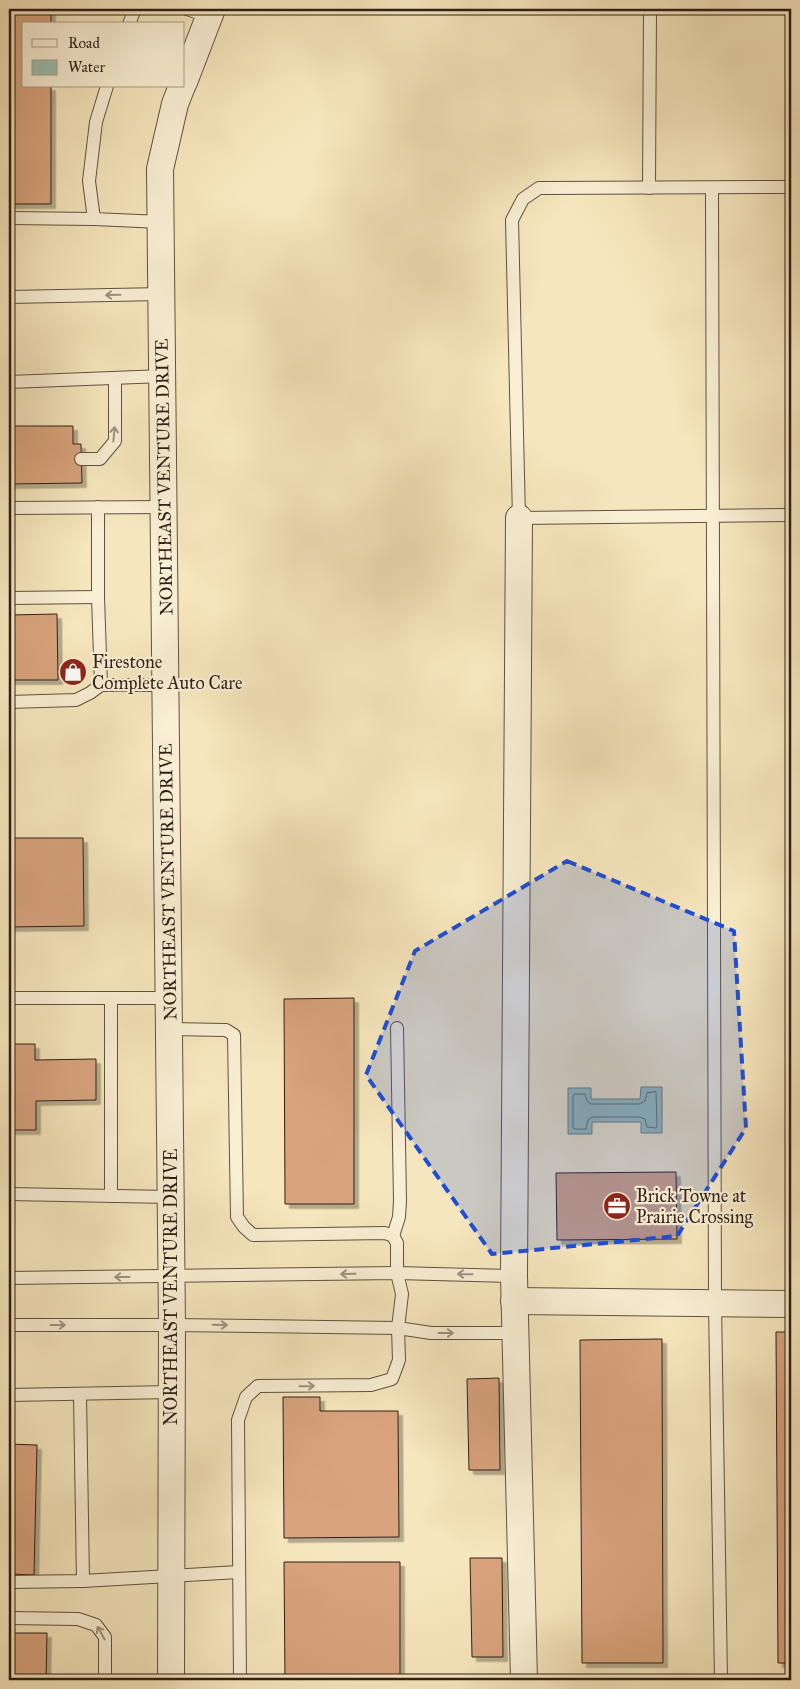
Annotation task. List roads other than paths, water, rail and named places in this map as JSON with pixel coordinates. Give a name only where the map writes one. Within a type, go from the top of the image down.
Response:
[{"type":"street","points":[[185,78],[203,12]]},
{"type":"street","name":"NORTHEAST VENTURE DRIVE","points":[[171,1680],[172,1325],[160,169],[175,104],[181,88]]},
{"type":"street","points":[[519,518],[514,1301],[524,1680]]},
{"type":"street","points":[[514,1301],[791,1304]]},
{"type":"lane","points":[[130,22],[135,9]]},
{"type":"lane","points":[[649,188],[650,9]]},
{"type":"lane","points":[[94,219],[89,181],[96,122],[106,88]]},
{"type":"lane","points":[[791,187],[539,188],[523,199],[512,220],[519,518],[791,515]]},
{"type":"lane","points":[[712,188],[715,1304],[721,1680]]},
{"type":"lane","points":[[9,218],[161,222]]},
{"type":"lane","points":[[9,298],[162,294]]},
{"type":"lane","points":[[9,382],[163,376]]},
{"type":"lane","points":[[81,459],[100,459],[115,441],[115,378]]},
{"type":"lane","points":[[9,508],[164,506]]},
{"type":"lane","points":[[98,507],[98,597],[101,685]]},
{"type":"lane","points":[[9,598],[98,597]]},
{"type":"lane","points":[[9,702],[76,700],[101,685],[166,685]]},
{"type":"lane","points":[[9,998],[169,998]]},
{"type":"lane","points":[[111,998],[112,1196]]},
{"type":"lane","points":[[393,1236],[399,1217],[400,1201],[397,1028]]},
{"type":"lane","points":[[169,1029],[226,1030],[234,1035],[237,1217],[244,1227],[253,1235],[385,1233],[393,1236],[397,1243],[397,1273],[402,1294],[398,1328],[399,1360],[392,1379],[371,1385],[258,1386],[246,1397],[238,1420],[240,1680]]},
{"type":"lane","points":[[9,1194],[170,1197]]},
{"type":"lane","points":[[9,1278],[397,1273],[514,1276]]},
{"type":"lane","points":[[9,1325],[398,1328],[431,1333],[515,1333]]},
{"type":"lane","points":[[9,1395],[172,1392]]},
{"type":"lane","points":[[80,1394],[83,1581]]},
{"type":"lane","points":[[9,1582],[83,1581],[239,1572]]},
{"type":"lane","points":[[9,1618],[78,1619],[96,1625],[105,1637],[105,1680]]},
{"type":"water","points":[[641,1087],[662,1087],[662,1133],[641,1133],[641,1122],[592,1122],[592,1134],[568,1134],[568,1088],[591,1088],[591,1099],[640,1099]]},
{"type":"place","name":"Firestone Complete Auto Care","points":[[73,672]]},
{"type":"place","name":"Brick Towne at Prairie Crossing","points":[[617,1206]]}]
